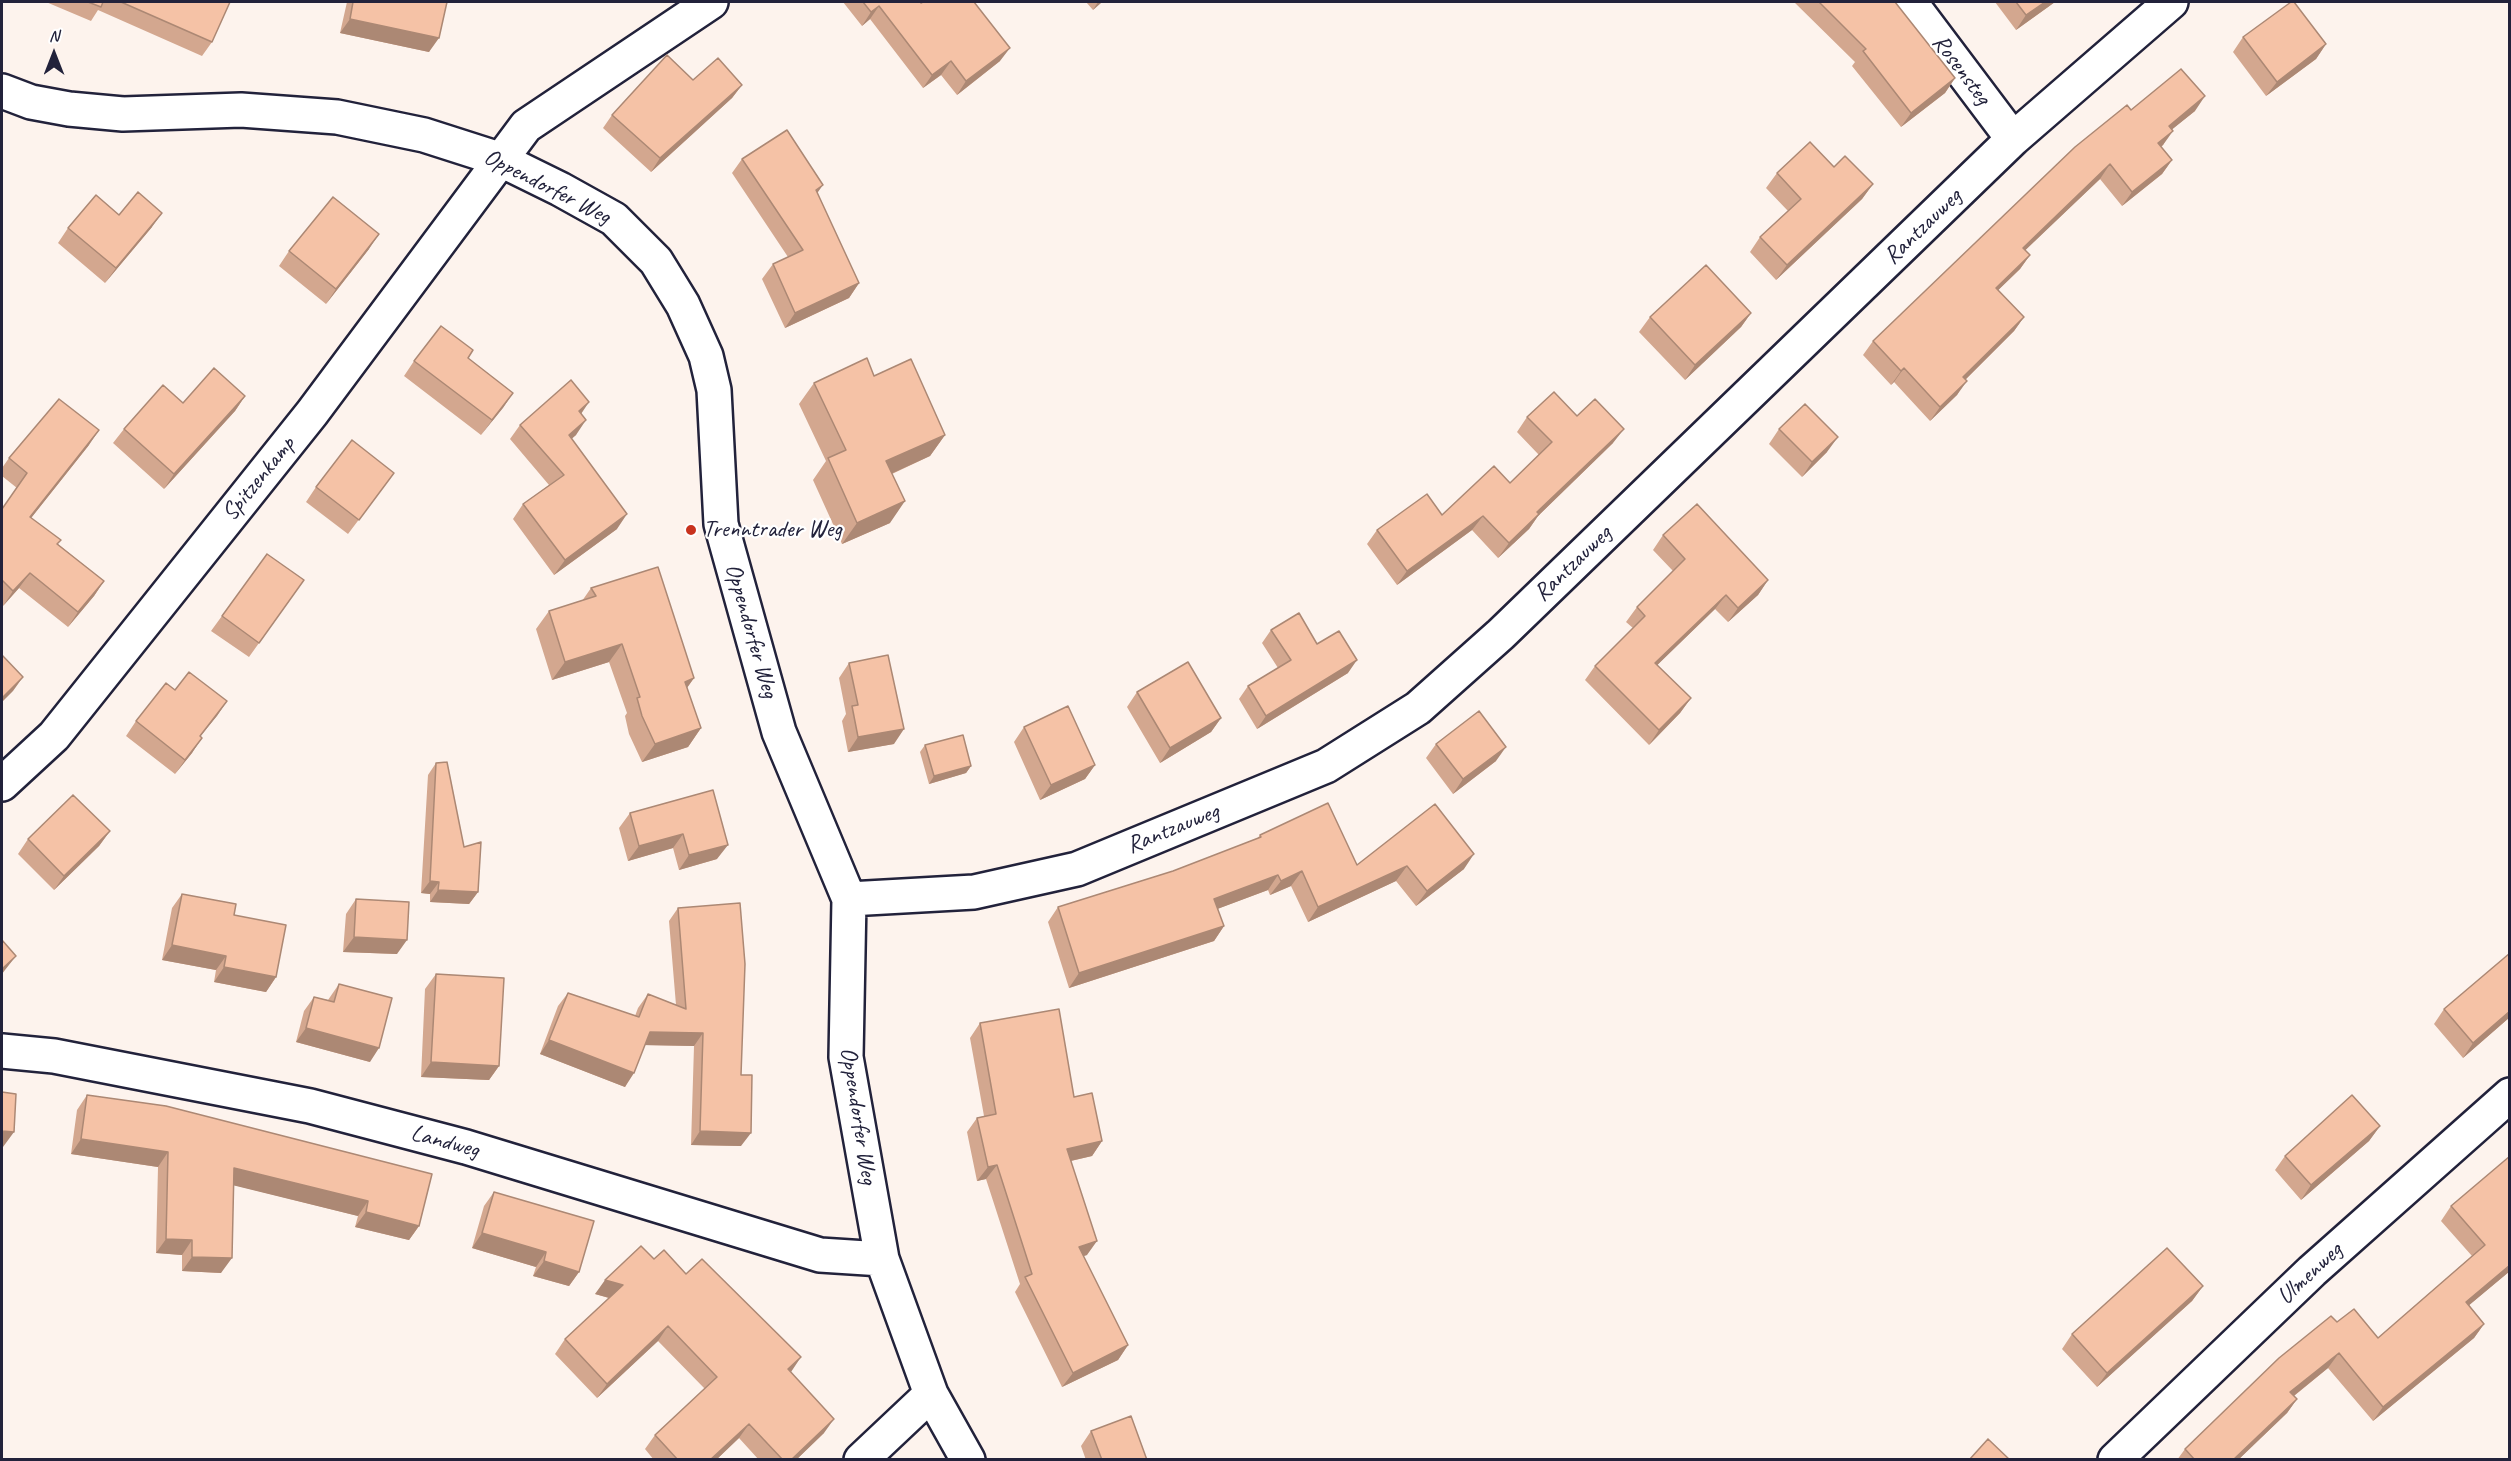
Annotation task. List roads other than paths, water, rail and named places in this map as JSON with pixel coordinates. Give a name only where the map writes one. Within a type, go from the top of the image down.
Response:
[{"type":"street","points":[[499,159],[526,126],[711,2]]},
{"type":"street","name":"Rosensteg","points":[[1910,2],[2013,139]]},
{"type":"street","name":"Rantzauweg","points":[[849,898],[974,892],[1077,869],[1326,766],[1418,708],[1535,601],[2013,139],[2171,2]]},
{"type":"street","name":"Oppendorfer Weg","points":[[2,91],[31,102],[69,110],[123,114],[241,110],[337,117],[424,135],[499,159],[614,219],[656,261],[683,305],[706,356],[712,379],[721,525],[778,732],[849,898],[846,1057],[882,1259],[931,1394],[968,1460]]},
{"type":"street","name":"Spitzenkamp","points":[[2,784],[54,736],[312,413],[499,159]]},
{"type":"street","name":"Landweg","points":[[2,1051],[88,1062],[310,1106],[466,1147],[820,1255],[882,1259]]},
{"type":"street","name":"Ulmenweg","points":[[2115,1460],[2312,1271],[2510,1095]]},
{"type":"street","points":[[861,1460],[931,1394]]},
{"type":"place","name":"Trenntrader Weg","points":[[691,530]]}]
